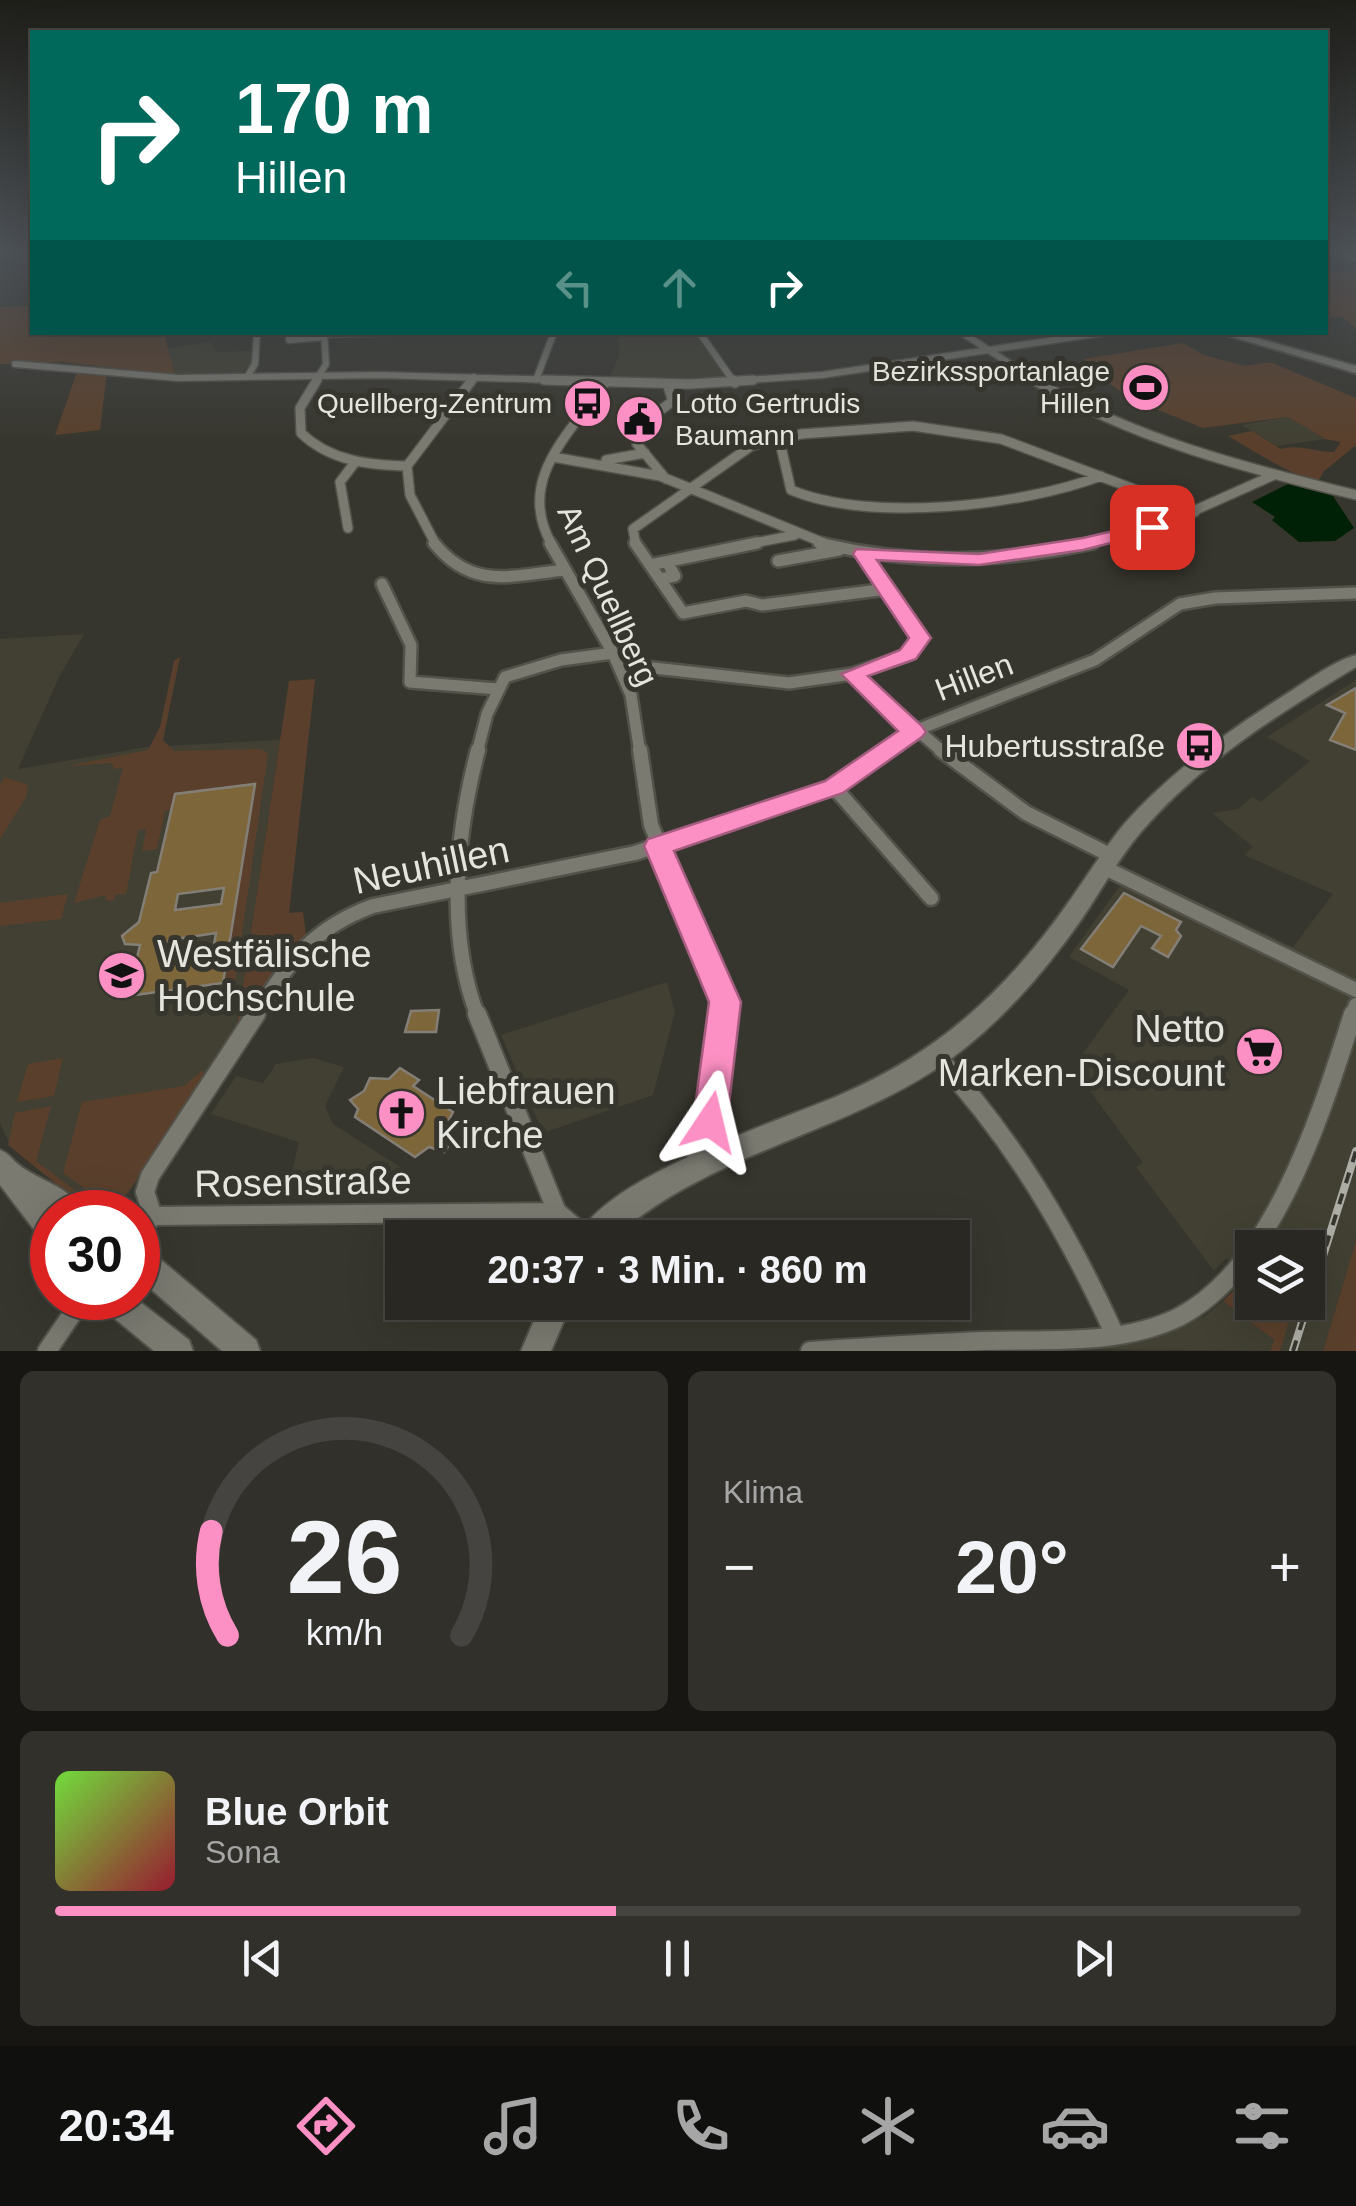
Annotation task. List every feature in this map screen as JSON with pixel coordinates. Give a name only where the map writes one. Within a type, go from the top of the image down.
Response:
[{"type":"main road","points":[[1231,335],[1356,370]]},
{"type":"main road","points":[[610,1220],[630,1202],[693,1168],[847,1108],[936,1056],[983,1019],[1047,946],[1148,812],[1253,723],[1356,660]]},
{"type":"main road","points":[[2,1166],[37,1190]]},
{"type":"main road","points":[[2,1166],[30,1202]]},
{"type":"main road","points":[[160,1279],[245,1351]]},
{"type":"main road","points":[[139,1320],[178,1351]]},
{"type":"main road","points":[[536,1347],[549,1320]]},
{"type":"street","points":[[247,377],[255,364],[257,335]]},
{"type":"street","points":[[324,335],[326,360],[300,408],[301,433],[316,446],[356,461],[407,466]]},
{"type":"street","points":[[536,380],[553,335]]},
{"type":"street","points":[[701,335],[735,383]]},
{"type":"street","points":[[965,335],[1022,374],[1114,420],[1274,475],[1356,494]]},
{"type":"street","points":[[15,364],[152,376],[735,383],[1088,335]]},
{"type":"street","points":[[293,336],[295,352]]},
{"type":"street","points":[[474,377],[407,466],[411,505],[456,567],[493,576],[564,570]]},
{"type":"street","name":"Am Quellberg","points":[[604,383],[554,456],[536,493],[547,537],[616,659],[630,695],[648,816],[658,846]]},
{"type":"street","points":[[666,479],[636,444],[655,414],[673,401],[667,384]]},
{"type":"street","points":[[887,589],[762,605],[746,601],[684,613],[632,538],[633,529],[736,454],[779,438],[901,426],[950,428],[1001,439],[1195,512]]},
{"type":"street","points":[[779,438],[791,490],[811,500],[864,505],[964,502],[1101,476]]},
{"type":"street","points":[[597,462],[645,453]]},
{"type":"street","points":[[554,456],[666,479],[796,534],[863,554],[979,560],[1083,544],[1195,512],[1274,475]]},
{"type":"street","points":[[348,528],[340,482],[356,461]]},
{"type":"street","points":[[650,565],[796,534]]},
{"type":"street","points":[[778,562],[843,549]]},
{"type":"street","points":[[568,1220],[558,1212],[468,991],[458,892],[469,784],[498,688],[506,677],[522,670],[616,659],[775,686],[810,685],[908,654],[920,642],[918,632],[863,554]]},
{"type":"street","points":[[660,579],[676,576],[666,562]]},
{"type":"street","points":[[402,588],[384,588],[412,645],[417,666],[410,682],[498,688]]},
{"type":"street","name":"Hillen","points":[[658,846],[834,787],[914,732],[1095,660],[1160,613],[1180,604],[1214,598],[1356,593]]},
{"type":"street","points":[[852,674],[914,732],[1026,812],[1108,862],[1356,990]]},
{"type":"street","points":[[834,787],[931,898]]},
{"type":"street","points":[[658,846],[725,1002],[710,1122],[693,1168]]},
{"type":"street","name":"Neuhillen","points":[[146,1190],[150,1176],[295,954],[320,930],[353,913],[658,846]]},
{"type":"street","points":[[810,1351],[1114,1333],[1181,1316],[1234,1274],[1274,1208],[1324,1106],[1356,1005]]},
{"type":"street","points":[[936,1056],[979,1101],[1044,1189],[1114,1333]]},
{"type":"street","name":"Rosenstraße","points":[[160,1218],[558,1212]]},
{"type":"street","points":[[47,1351],[68,1320]]},
{"type":"shaded area","points":[[0,316],[30,316],[30,335],[165,335],[175,375],[63,362],[0,364]]},
{"type":"shaded area","points":[[1328,316],[1356,316],[1356,328],[1355,328],[1342,317]]},
{"type":"shaded area","points":[[618,335],[695,335],[727,378],[609,380],[619,355]]},
{"type":"shaded area","points":[[210,342],[216,352],[251,351],[253,363],[239,374],[175,375],[168,348]]},
{"type":"shaded area","points":[[1183,343],[1204,355],[1245,366],[1270,362],[1356,398],[1356,445],[1323,472],[1318,482],[1228,436],[1252,431],[1281,449],[1327,452],[1334,452],[1341,442],[1325,439],[1288,417],[1203,428],[1131,399],[1107,382],[1113,378],[1083,359]]},
{"type":"shaded area","points":[[78,369],[107,372],[100,430],[55,435]]},
{"type":"shaded area","points":[[1288,417],[1325,439],[1277,446],[1242,425]]},
{"type":"shaded area","points":[[1288,484],[1333,496],[1354,528],[1335,541],[1299,542],[1272,520],[1275,517],[1252,502]]},
{"type":"shaded area","name":"Westfälische Hochschule","points":[[84,634],[60,675],[18,769],[146,747],[280,740],[236,1032],[131,1190],[68,1190],[10,1145],[0,1123],[0,639]]},
{"type":"shaded area","points":[[180,657],[163,740],[174,751],[261,749],[268,754],[235,981],[225,983],[254,784],[175,794],[171,810],[165,811],[157,849],[142,851],[146,829],[138,830],[126,894],[115,895],[114,900],[106,901],[106,895],[74,903],[100,820],[110,816],[123,768],[115,769],[111,763],[67,766],[148,750],[160,727],[174,661]]},
{"type":"shaded area","points":[[315,679],[289,913],[303,912],[306,935],[283,958],[236,1032],[289,681]]},
{"type":"shaded area","points":[[1356,680],[1356,1241],[1323,1351],[1280,1351],[1288,1320],[1325,1320],[1325,1230],[1235,1230],[1235,1264],[1226,1258],[1214,1271],[1136,1167],[1143,1163],[1079,1076],[1078,1060],[1129,990],[1069,957],[1131,870],[1293,947],[1333,894],[1244,855],[1253,847],[1212,813],[1238,809],[1252,797],[1261,802],[1310,761],[1267,737]]},
{"type":"shaded area","points":[[5,777],[28,785],[26,797],[0,839],[0,784]]},
{"type":"shaded area","points":[[68,894],[61,919],[0,926],[0,903]]},
{"type":"shaded area","points":[[667,982],[675,1012],[653,1095],[543,1133],[501,1035]]},
{"type":"shaded area","points":[[63,1058],[54,1096],[17,1102],[28,1064]]},
{"type":"shaded area","points":[[313,1058],[344,1067],[325,1106],[333,1124],[414,1176],[395,1191],[287,1192],[299,1142],[211,1114],[236,1076],[263,1083],[276,1064]]},
{"type":"shaded area","points":[[203,1070],[204,1081],[129,1190],[87,1190],[63,1173],[82,1102],[184,1086]]},
{"type":"shaded area","points":[[51,1106],[36,1161],[75,1190],[64,1190],[8,1145],[15,1113]]},
{"type":"shaded area","points":[[1356,1241],[1356,1351],[1323,1351]]},
{"type":"shaded area","points":[[1235,1289],[1235,1310],[1223,1301]]},
{"type":"shaded area","points":[[1223,1301],[1235,1310],[1235,1320],[1248,1320],[1274,1340],[1270,1351],[1096,1349],[1162,1335],[1205,1316]]},
{"type":"shaded area","points":[[1248,1320],[1289,1320],[1280,1351],[1270,1351],[1274,1340]]},
{"type":"building","points":[[1356,688],[1356,750],[1330,740],[1345,713],[1327,705]]},
{"type":"building","points":[[255,784],[223,983],[128,996],[140,945],[125,944],[122,936],[139,922],[151,873],[157,872],[175,794]],"holes":[[[224,888],[221,904],[175,910],[178,894]],[[216,933],[213,951],[165,957],[169,940]]]},
{"type":"building","points":[[1124,893],[1181,922],[1176,930],[1181,936],[1168,957],[1152,948],[1161,936],[1141,926],[1113,967],[1081,949]]},
{"type":"building","points":[[439,1010],[436,1032],[405,1032],[411,1011]]},
{"type":"building","name":"Liebfrauen Kirche","points":[[400,1068],[419,1080],[413,1086],[453,1112],[446,1126],[455,1137],[444,1152],[429,1147],[415,1157],[355,1117],[358,1109],[350,1100],[364,1091],[370,1078],[389,1079]]},
{"type":"railway","points":[[1293,1351],[1356,1151]]},
{"type":"place","name":"Bezirkssportanlage Hillen","points":[[1145,387]]},
{"type":"place","name":"Quellberg-Zentrum","points":[[587,403]]},
{"type":"place","name":"Lotto Gertrudis Baumann","points":[[640,419]]},
{"type":"place","name":"Hubertusstraße","points":[[1200,746]]},
{"type":"place","name":"Westfälische Hochschule","points":[[122,976]]},
{"type":"place","name":"Netto Marken-Discount","points":[[1260,1051]]},
{"type":"place","name":"Liebfrauen Kirche","points":[[401,1113]]},
{"type":"route","points":[[710,1122],[725,1002],[658,846],[834,787],[914,732],[852,674],[908,654],[920,642],[918,632],[863,554],[979,560],[1083,544],[1152,527]]}]
